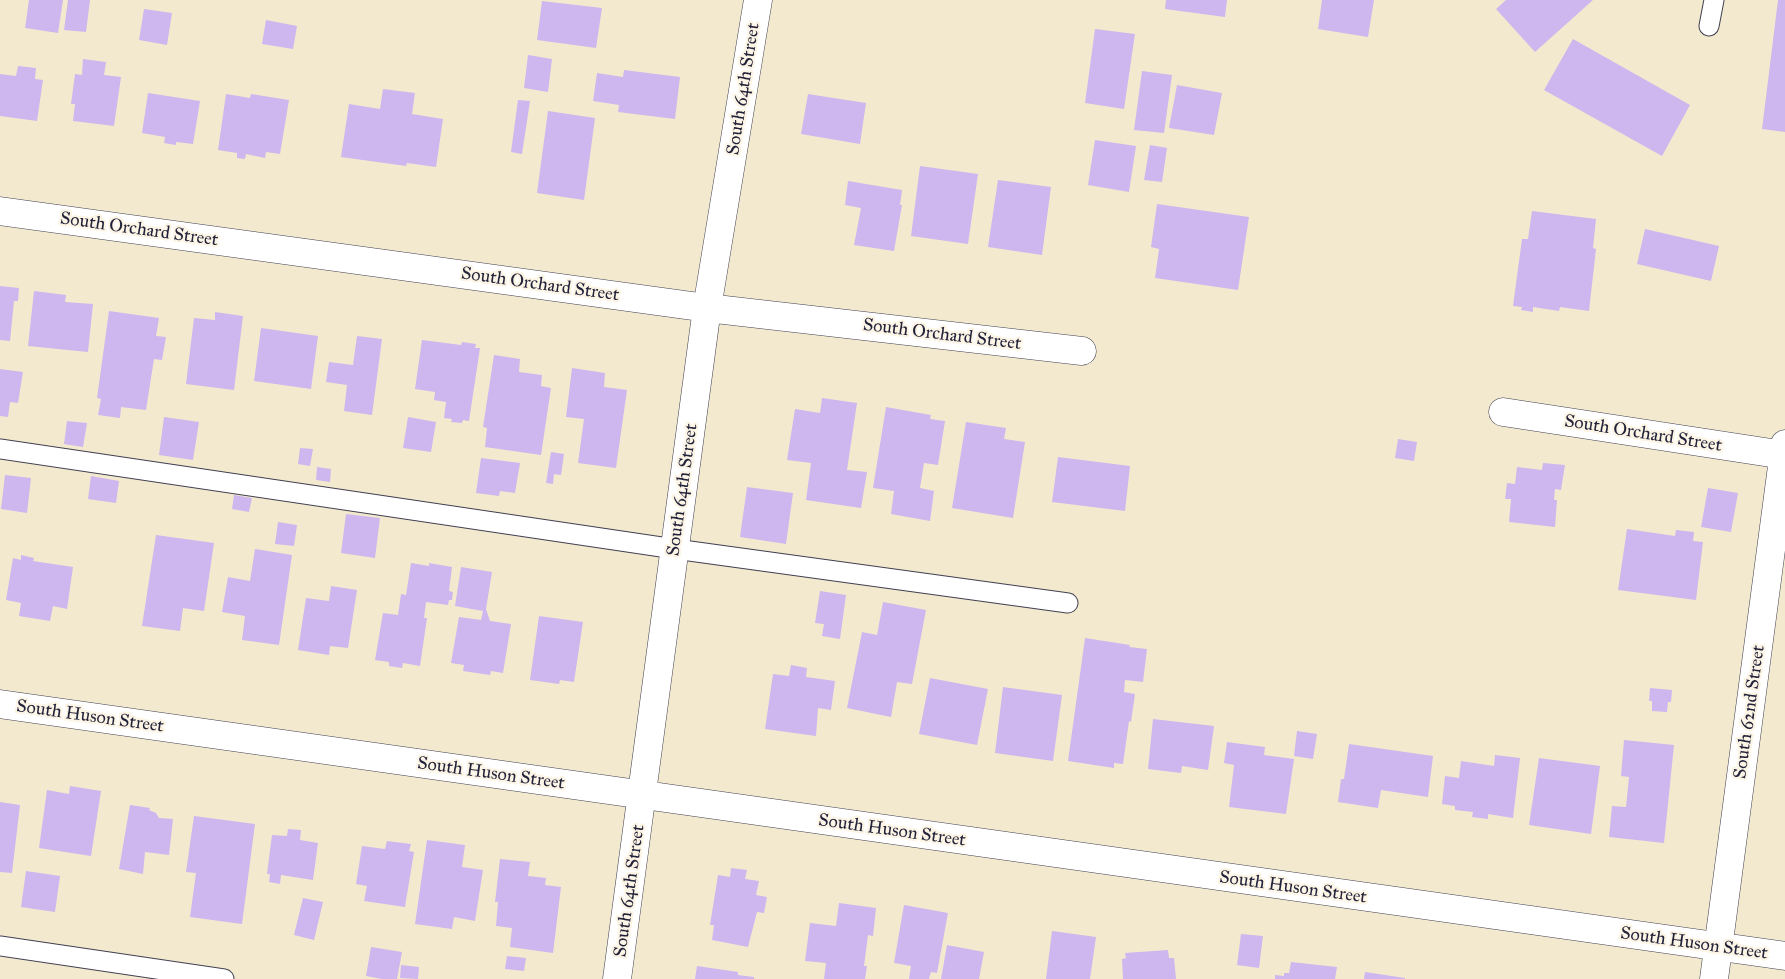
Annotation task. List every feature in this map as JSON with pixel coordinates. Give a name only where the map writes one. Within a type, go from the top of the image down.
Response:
[{"type":"street","name":"South 64th Street","points":[[618,979],[707,308],[758,1]]},
{"type":"street","name":"South Orchard Street","points":[[0,211],[707,308],[1082,350]]},
{"type":"street","name":"South Orchard Street","points":[[1503,412],[1784,449]]},
{"type":"street","name":"South 62nd Street","points":[[1714,979],[1784,449]]},
{"type":"street","name":"South Huson Street","points":[[0,704],[1785,956]]},
{"type":"lane","points":[[1709,26],[1714,0]]},
{"type":"lane","points":[[0,448],[675,549],[1068,603]]},
{"type":"lane","points":[[0,946],[224,979]]},
{"type":"building","points":[[29,0],[63,0],[58,33],[25,28]]},
{"type":"building","points":[[68,0],[90,0],[86,32],[64,30]]},
{"type":"building","points":[[1166,0],[1227,0],[1225,17],[1165,9]]},
{"type":"building","points":[[1322,0],[1374,0],[1368,37],[1318,29]]},
{"type":"building","points":[[1506,0],[1593,0],[1535,52],[1496,9]]},
{"type":"building","points":[[1778,0],[1785,0],[1785,132],[1762,129]]},
{"type":"building","points":[[542,1],[602,8],[596,48],[537,40]]},
{"type":"building","points":[[144,9],[172,13],[167,45],[139,40]]},
{"type":"building","points":[[266,20],[297,26],[293,49],[262,44]]},
{"type":"building","points":[[1095,29],[1135,34],[1124,109],[1085,103]]},
{"type":"building","points":[[1573,39],[1690,105],[1662,156],[1544,90]]},
{"type":"building","points":[[528,55],[552,59],[548,92],[524,88]]},
{"type":"building","points":[[83,59],[106,62],[104,75],[121,77],[114,126],[73,121],[75,104],[71,104],[75,74],[82,75]]},
{"type":"building","points":[[18,66],[36,68],[35,79],[43,80],[37,121],[0,116],[0,74],[16,76]]},
{"type":"building","points":[[624,70],[680,77],[675,119],[618,112],[619,105],[593,101],[597,73],[623,77]]},
{"type":"building","points":[[1142,71],[1172,75],[1164,133],[1134,130]]},
{"type":"building","points":[[1177,85],[1222,93],[1214,135],[1169,128]]},
{"type":"building","points":[[383,89],[415,93],[412,114],[443,119],[436,167],[407,163],[406,166],[341,157],[349,104],[380,109]]},
{"type":"building","points":[[148,93],[200,101],[193,144],[176,142],[176,145],[164,143],[165,137],[142,133]]},
{"type":"building","points":[[226,94],[250,98],[251,94],[289,100],[280,154],[266,152],[265,158],[246,154],[245,159],[237,158],[237,153],[218,150]]},
{"type":"building","points":[[808,94],[866,103],[860,144],[801,134]]},
{"type":"building","points":[[518,100],[530,101],[522,154],[511,152]]},
{"type":"building","points":[[548,111],[595,118],[584,200],[537,193]]},
{"type":"building","points":[[1095,140],[1136,146],[1129,192],[1088,185]]},
{"type":"building","points":[[1150,145],[1167,148],[1162,182],[1144,180]]},
{"type":"building","points":[[920,166],[978,174],[968,244],[911,236]]},
{"type":"building","points":[[998,180],[1051,187],[1042,255],[988,247]]},
{"type":"building","points":[[848,181],[902,190],[900,205],[902,205],[894,251],[854,245],[861,208],[845,205]]},
{"type":"building","points":[[1157,204],[1249,217],[1238,290],[1155,278],[1159,249],[1151,247]]},
{"type":"building","points":[[1532,211],[1596,219],[1593,248],[1596,249],[1589,311],[1560,307],[1559,311],[1533,307],[1533,312],[1521,310],[1522,307],[1513,306],[1522,239],[1528,239]]},
{"type":"building","points":[[1645,229],[1719,246],[1711,281],[1637,264]]},
{"type":"building","points":[[0,286],[19,288],[18,301],[14,301],[10,341],[0,340]]},
{"type":"building","points":[[34,291],[66,295],[65,302],[93,304],[88,352],[28,346]]},
{"type":"building","points":[[109,311],[159,318],[156,336],[166,337],[162,360],[154,359],[146,410],[121,407],[120,418],[98,415],[101,399],[97,398]]},
{"type":"building","points":[[215,312],[243,316],[234,390],[186,384],[194,318],[215,320]]},
{"type":"building","points":[[261,328],[318,336],[311,389],[254,381]]},
{"type":"building","points":[[357,336],[382,339],[372,415],[344,411],[347,385],[326,382],[329,362],[353,365]]},
{"type":"building","points":[[422,340],[461,345],[462,342],[476,344],[475,348],[480,348],[469,421],[463,420],[462,423],[451,422],[452,419],[444,418],[446,402],[434,400],[435,392],[415,389]]},
{"type":"building","points":[[494,355],[520,359],[519,372],[542,375],[541,386],[551,388],[541,455],[485,447],[487,428],[483,427]]},
{"type":"building","points":[[572,368],[605,373],[604,387],[627,390],[616,468],[578,463],[584,419],[566,417]]},
{"type":"building","points":[[0,369],[23,372],[18,403],[10,402],[8,417],[0,416]]},
{"type":"building","points":[[822,398],[857,403],[847,470],[867,472],[861,508],[806,500],[811,463],[787,460],[795,409],[820,413]]},
{"type":"building","points":[[886,407],[931,415],[930,419],[945,421],[938,465],[924,463],[920,488],[934,491],[930,521],[891,514],[894,491],[873,488]]},
{"type":"building","points":[[164,417],[199,422],[193,460],[159,455]]},
{"type":"building","points":[[408,417],[436,422],[431,452],[403,448]]},
{"type":"building","points":[[67,421],[87,423],[83,447],[64,444]]},
{"type":"building","points":[[966,422],[1006,428],[1004,439],[1025,442],[1013,518],[952,508]]},
{"type":"building","points":[[1398,439],[1417,442],[1414,461],[1395,458]]},
{"type":"building","points":[[300,448],[313,449],[310,466],[298,464]]},
{"type":"building","points":[[551,452],[564,454],[561,475],[554,474],[553,484],[546,483]]},
{"type":"building","points":[[1058,457],[1130,466],[1125,511],[1052,502]]},
{"type":"building","points":[[481,458],[520,463],[515,493],[500,491],[499,496],[476,493]]},
{"type":"building","points":[[1543,463],[1565,465],[1561,490],[1555,489],[1554,500],[1557,500],[1555,527],[1509,522],[1511,499],[1505,499],[1507,483],[1515,484],[1517,467],[1542,470]]},
{"type":"building","points":[[317,467],[331,469],[330,482],[316,480]]},
{"type":"building","points":[[5,475],[31,478],[27,513],[1,509]]},
{"type":"building","points":[[91,476],[119,481],[116,503],[88,499]]},
{"type":"building","points":[[747,487],[793,493],[786,544],[740,537]]},
{"type":"building","points":[[1708,488],[1738,493],[1731,532],[1701,527]]},
{"type":"building","points":[[234,495],[252,498],[249,512],[232,509]]},
{"type":"building","points":[[346,514],[380,518],[375,558],[341,553]]},
{"type":"building","points":[[278,522],[297,525],[294,546],[275,544]]},
{"type":"building","points":[[1627,529],[1675,536],[1676,530],[1694,532],[1693,541],[1703,542],[1696,600],[1618,590]]},
{"type":"building","points":[[156,535],[214,543],[204,611],[183,608],[180,631],[142,626]]},
{"type":"building","points":[[255,549],[292,555],[279,645],[242,640],[245,616],[222,612],[228,577],[250,581]]},
{"type":"building","points":[[21,555],[34,558],[33,561],[73,567],[67,609],[53,606],[50,621],[19,616],[21,603],[6,600],[13,558],[21,560]]},
{"type":"building","points":[[411,563],[429,566],[429,563],[452,567],[449,591],[453,592],[452,600],[449,600],[448,605],[426,602],[424,618],[427,618],[420,666],[403,663],[402,668],[389,666],[389,662],[375,660],[383,613],[398,615],[401,594],[406,595]]},
{"type":"building","points":[[461,567],[492,572],[486,609],[490,621],[511,624],[503,673],[491,671],[490,675],[463,671],[464,665],[451,663],[459,617],[481,620],[483,611],[455,606]]},
{"type":"building","points":[[331,586],[357,590],[348,648],[330,646],[329,655],[298,650],[306,598],[329,601]]},
{"type":"building","points":[[820,591],[846,595],[840,639],[822,636],[824,624],[815,623]]},
{"type":"building","points":[[883,602],[926,610],[912,684],[897,682],[891,717],[847,708],[862,632],[877,635]]},
{"type":"building","points":[[539,616],[583,622],[574,682],[560,680],[559,684],[530,680]]},
{"type":"building","points":[[1085,638],[1147,649],[1143,682],[1125,680],[1124,692],[1135,694],[1123,764],[1114,763],[1114,768],[1068,761]]},
{"type":"building","points":[[791,665],[807,668],[806,677],[835,681],[831,710],[818,708],[816,736],[765,729],[773,674],[789,676]]},
{"type":"building","points":[[930,678],[988,689],[977,745],[919,734]]},
{"type":"building","points":[[1003,687],[1062,695],[1053,761],[995,753]]},
{"type":"building","points":[[1650,688],[1672,690],[1671,702],[1668,702],[1667,712],[1652,711],[1652,701],[1649,701]]},
{"type":"building","points":[[1153,719],[1214,726],[1208,770],[1182,766],[1181,773],[1148,769]]},
{"type":"building","points":[[1297,731],[1317,734],[1313,759],[1294,756]]},
{"type":"building","points":[[1624,740],[1674,745],[1664,843],[1609,837],[1612,806],[1626,807],[1629,777],[1621,776]]},
{"type":"building","points":[[1227,742],[1265,747],[1264,755],[1294,759],[1286,814],[1229,807],[1234,765],[1224,763]]},
{"type":"building","points":[[1349,744],[1433,756],[1428,797],[1381,790],[1378,808],[1338,802],[1341,779],[1344,779]]},
{"type":"building","points":[[1495,755],[1520,758],[1513,818],[1488,814],[1488,819],[1472,817],[1473,812],[1455,810],[1455,806],[1442,804],[1445,776],[1459,778],[1461,761],[1494,766]]},
{"type":"building","points":[[1539,758],[1600,766],[1591,834],[1529,825]]},
{"type":"building","points":[[70,786],[101,791],[91,856],[39,848],[47,790],[69,794]]},
{"type":"building","points":[[0,802],[20,805],[12,873],[0,872]]},
{"type":"building","points":[[130,805],[150,808],[149,810],[156,813],[159,818],[173,819],[169,855],[145,852],[143,874],[119,869]]},
{"type":"building","points":[[194,816],[255,824],[242,924],[190,917],[196,873],[186,872]]},
{"type":"building","points":[[288,829],[301,830],[300,840],[318,843],[313,880],[281,875],[280,884],[269,882],[270,874],[267,874],[272,835],[287,836]]},
{"type":"building","points":[[427,840],[465,845],[462,867],[483,870],[475,921],[454,917],[452,929],[415,924]]},
{"type":"building","points":[[387,841],[411,844],[409,851],[414,852],[405,907],[364,901],[367,886],[356,884],[362,846],[385,849]]},
{"type":"building","points":[[500,859],[530,862],[528,876],[546,878],[545,885],[561,887],[553,953],[510,947],[512,928],[496,926],[498,902],[495,902]]},
{"type":"building","points":[[731,868],[747,870],[745,879],[759,881],[756,895],[767,897],[764,913],[757,912],[748,947],[712,940],[714,925],[710,925],[718,875],[730,877]]},
{"type":"building","points":[[26,871],[60,876],[55,912],[21,907]]},
{"type":"building","points":[[303,898],[323,902],[314,940],[294,935]]},
{"type":"building","points":[[839,903],[876,908],[873,936],[868,935],[864,966],[867,966],[865,979],[824,979],[826,963],[805,961],[810,923],[836,926]]},
{"type":"building","points":[[904,905],[948,913],[937,973],[931,972],[929,979],[909,979],[911,966],[894,963]]},
{"type":"building","points":[[1052,931],[1096,937],[1090,979],[1046,979]]},
{"type":"building","points":[[1241,934],[1263,936],[1259,968],[1237,965]]},
{"type":"building","points":[[947,945],[984,952],[979,979],[941,979]]},
{"type":"building","points":[[371,947],[402,952],[397,979],[366,976]]},
{"type":"building","points":[[1168,950],[1169,958],[1174,958],[1176,979],[1123,979],[1122,959],[1126,958],[1125,953]]},
{"type":"building","points":[[507,956],[526,958],[524,971],[505,969]]},
{"type":"building","points":[[1291,962],[1337,967],[1335,979],[1275,979],[1275,975],[1284,976],[1284,973],[1289,973]]},
{"type":"building","points":[[401,965],[419,967],[418,979],[400,978]]},
{"type":"building","points":[[697,966],[738,972],[738,975],[754,977],[754,979],[695,979]]},
{"type":"building","points":[[1365,972],[1405,978],[1405,979],[1364,979]]}]
